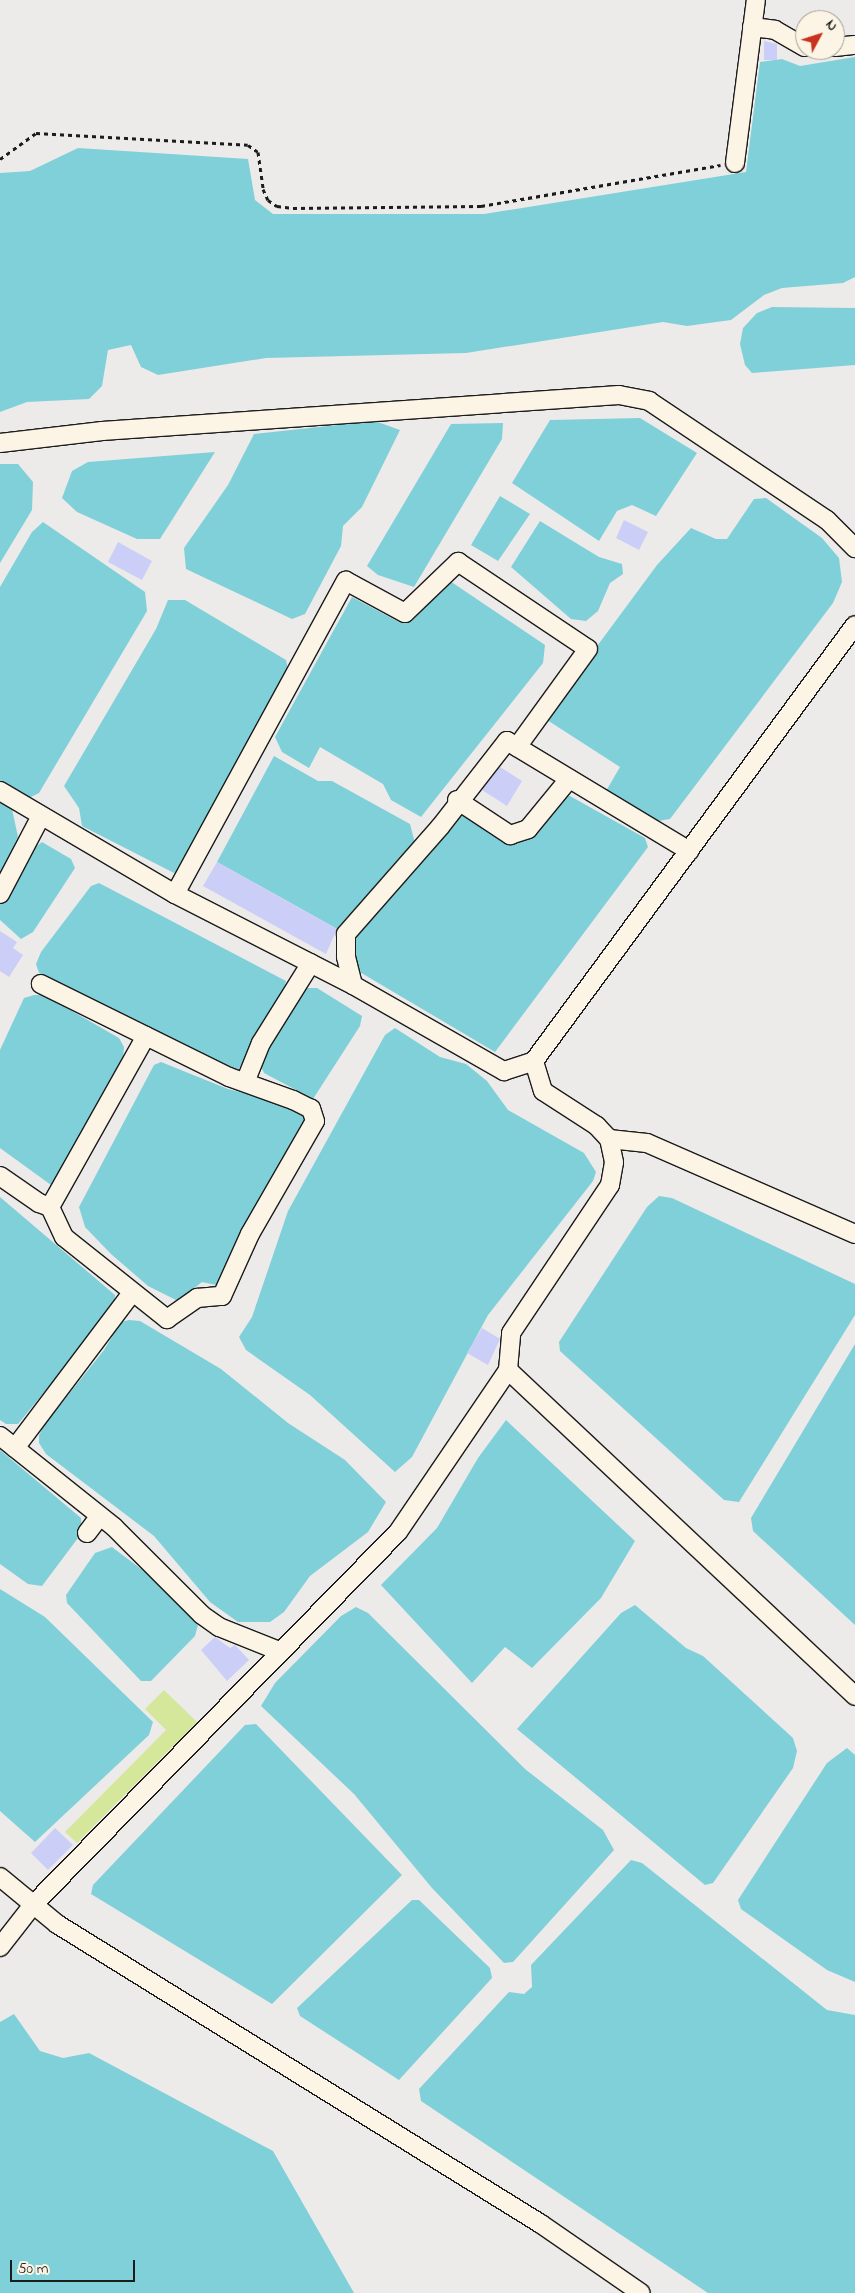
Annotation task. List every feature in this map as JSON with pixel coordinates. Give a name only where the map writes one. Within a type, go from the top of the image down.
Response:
[{"type":"street","points":[[735,163],[756,0]]},
{"type":"street","points":[[752,27],[774,30],[795,42]]},
{"type":"street","points":[[0,443],[102,431],[619,395],[650,401],[827,520],[855,548]]},
{"type":"street","points":[[175,894],[346,581],[405,613],[458,562],[588,649],[517,747]]},
{"type":"street","points":[[0,791],[175,894],[353,985],[504,1071],[534,1061],[855,625]]},
{"type":"street","points":[[353,985],[346,957],[346,934],[440,827],[457,800],[507,741],[689,851]]},
{"type":"street","points":[[457,800],[510,835],[528,829],[569,779]]},
{"type":"street","points":[[0,894],[41,816]]},
{"type":"street","points":[[246,1080],[261,1043],[311,963]]},
{"type":"street","points":[[0,1176],[39,1203],[50,1207],[64,1238],[131,1294],[167,1319],[198,1298],[222,1296],[230,1284],[250,1234],[315,1121],[311,1109],[246,1080],[229,1076],[41,984]]},
{"type":"street","points":[[50,1207],[146,1036]]},
{"type":"street","points":[[0,1947],[32,1906],[279,1651],[398,1532],[508,1370],[511,1334],[610,1185],[614,1162],[609,1139],[596,1126],[543,1092],[534,1061]]},
{"type":"street","points":[[609,1139],[647,1143],[855,1234]]},
{"type":"street","points":[[14,1448],[131,1294]]},
{"type":"street","points":[[508,1370],[855,1696]]},
{"type":"street","points":[[0,1436],[100,1516],[202,1614],[219,1627],[279,1651]]},
{"type":"street","points":[[87,1533],[100,1516]]},
{"type":"street","points":[[0,1877],[32,1906],[532,2219],[640,2293]]},
{"type":"path","points":[[0,159],[36,133],[248,145],[258,152],[262,189],[268,200],[277,206],[293,208],[481,206],[735,163]]},
{"type":"green space","points":[[164,1690],[197,1722],[77,1843],[65,1832],[166,1730],[145,1709]]},
{"type":"water","points":[[855,57],[855,277],[843,283],[782,288],[764,295],[731,320],[687,326],[663,322],[466,353],[266,358],[158,375],[141,367],[131,345],[108,350],[102,386],[89,399],[27,402],[0,412],[0,173],[30,171],[78,148],[248,159],[255,200],[273,214],[484,214],[746,172],[760,62],[782,59],[800,66]]},
{"type":"water","points":[[772,307],[855,308],[855,365],[752,373],[745,365],[740,344],[743,328],[757,313]]},
{"type":"water","points":[[640,418],[697,453],[656,516],[632,505],[617,511],[599,541],[512,483],[550,420]]},
{"type":"water","points":[[375,421],[400,430],[362,507],[343,526],[341,546],[305,614],[292,619],[186,569],[184,548],[228,485],[254,434]]},
{"type":"water","points":[[503,423],[502,439],[414,587],[378,575],[367,566],[451,424]]},
{"type":"water","points":[[215,452],[160,539],[137,539],[77,512],[62,498],[72,471],[88,462]]},
{"type":"water","points":[[0,464],[18,464],[33,482],[32,510],[0,563]]},
{"type":"water","points":[[500,496],[530,514],[498,561],[471,545]]},
{"type":"water","points":[[766,498],[822,538],[839,558],[842,582],[833,603],[670,819],[658,821],[606,791],[620,767],[544,718],[657,565],[691,528],[716,539],[727,539],[754,499]]},
{"type":"water","points":[[540,521],[599,557],[622,564],[623,574],[610,583],[598,611],[586,621],[571,619],[511,567]]},
{"type":"water","points":[[43,522],[145,592],[147,611],[39,793],[27,799],[0,782],[0,587],[32,532]]},
{"type":"water","points":[[447,579],[545,645],[543,663],[421,817],[391,800],[383,784],[320,747],[309,768],[282,752],[275,737],[352,597],[399,622],[412,621]]},
{"type":"water","points":[[168,600],[185,600],[286,660],[289,674],[185,865],[174,873],[82,826],[79,808],[64,786],[156,629]]},
{"type":"water","points":[[274,756],[318,781],[332,781],[410,824],[415,843],[339,930],[217,862]]},
{"type":"water","points":[[570,796],[645,838],[648,847],[495,1052],[358,971],[351,942],[361,926],[460,815],[467,813],[508,840],[557,797]]},
{"type":"water","points":[[0,801],[12,809],[18,837],[0,874]]},
{"type":"water","points":[[42,842],[71,859],[75,868],[33,932],[21,939],[0,920],[0,902],[31,850]]},
{"type":"water","points":[[99,883],[286,981],[282,997],[238,1070],[101,1007],[39,973],[36,964],[41,952],[91,886]]},
{"type":"water","points":[[304,988],[317,988],[362,1016],[360,1026],[313,1099],[264,1073],[259,1062]]},
{"type":"water","points":[[44,995],[119,1038],[124,1047],[123,1060],[65,1178],[51,1185],[0,1148],[0,1050],[24,998]]},
{"type":"water","points":[[395,1028],[440,1057],[466,1064],[487,1081],[508,1110],[584,1153],[596,1172],[593,1181],[488,1315],[412,1457],[395,1472],[310,1395],[246,1350],[239,1337],[252,1317],[288,1211],[385,1035]]},
{"type":"water","points":[[161,1062],[228,1089],[298,1107],[308,1119],[253,1209],[233,1247],[222,1280],[216,1285],[202,1282],[178,1301],[148,1286],[111,1254],[85,1227],[79,1207],[154,1065]]},
{"type":"water","points":[[659,1196],[672,1198],[855,1284],[855,1315],[739,1502],[724,1500],[560,1351],[559,1342],[647,1207]]},
{"type":"water","points":[[0,1197],[115,1295],[114,1307],[18,1424],[6,1424],[0,1420]]},
{"type":"water","points":[[129,1320],[140,1321],[221,1369],[288,1423],[345,1460],[386,1502],[368,1532],[310,1576],[284,1612],[270,1622],[238,1622],[210,1602],[154,1536],[46,1454],[39,1443],[39,1435],[45,1424],[104,1350],[121,1322]]},
{"type":"water","points":[[855,1344],[855,1625],[753,1531],[751,1518]]},
{"type":"water","points":[[506,1420],[635,1541],[601,1598],[532,1668],[505,1647],[472,1683],[381,1585],[437,1528],[478,1458]]},
{"type":"water","points":[[0,1450],[81,1518],[81,1534],[42,1586],[28,1584],[0,1564]]},
{"type":"water","points":[[112,1547],[149,1575],[198,1625],[195,1636],[151,1681],[141,1681],[67,1603],[66,1595],[95,1553]]},
{"type":"water","points":[[0,1589],[45,1617],[153,1722],[149,1735],[35,1842],[0,1811]]},
{"type":"water","points":[[635,1605],[686,1648],[703,1656],[793,1738],[797,1751],[793,1768],[713,1883],[705,1885],[517,1729],[621,1613]]},
{"type":"water","points":[[356,1607],[368,1613],[525,1769],[603,1830],[614,1850],[513,1962],[504,1963],[432,1888],[354,1794],[261,1706],[275,1683],[341,1616]]},
{"type":"water","points":[[256,1724],[402,1875],[272,2004],[91,1894],[93,1885],[245,1725]]},
{"type":"water","points":[[847,1748],[855,1755],[855,1982],[827,1970],[741,1909],[738,1900],[827,1763]]},
{"type":"water","points":[[631,1860],[642,1863],[827,2010],[855,2015],[855,2293],[708,2293],[421,2101],[419,2089],[509,1992],[524,1994],[532,1987],[531,1965]]},
{"type":"water","points":[[412,1900],[419,1900],[490,1968],[492,1978],[399,2080],[300,2016],[297,2008]]},
{"type":"water","points":[[14,2014],[40,2051],[63,2058],[89,2053],[273,2151],[354,2293],[0,2293],[0,2022]]},
{"type":"building","points":[[764,41],[777,44],[777,60],[764,60]]},
{"type":"building","points":[[624,520],[648,532],[639,550],[616,538]]},
{"type":"building","points":[[118,542],[152,561],[142,580],[108,562]]},
{"type":"building","points":[[500,767],[522,781],[507,806],[482,790]]},
{"type":"building","points":[[217,862],[337,929],[326,954],[203,886]]},
{"type":"building","points":[[0,931],[17,942],[13,948],[23,955],[9,977],[0,971]]},
{"type":"building","points":[[482,1328],[500,1339],[488,1365],[467,1353]]},
{"type":"building","points":[[215,1637],[230,1648],[235,1645],[249,1660],[227,1681],[201,1650]]},
{"type":"building","points":[[55,1828],[73,1845],[48,1870],[31,1853]]}]
